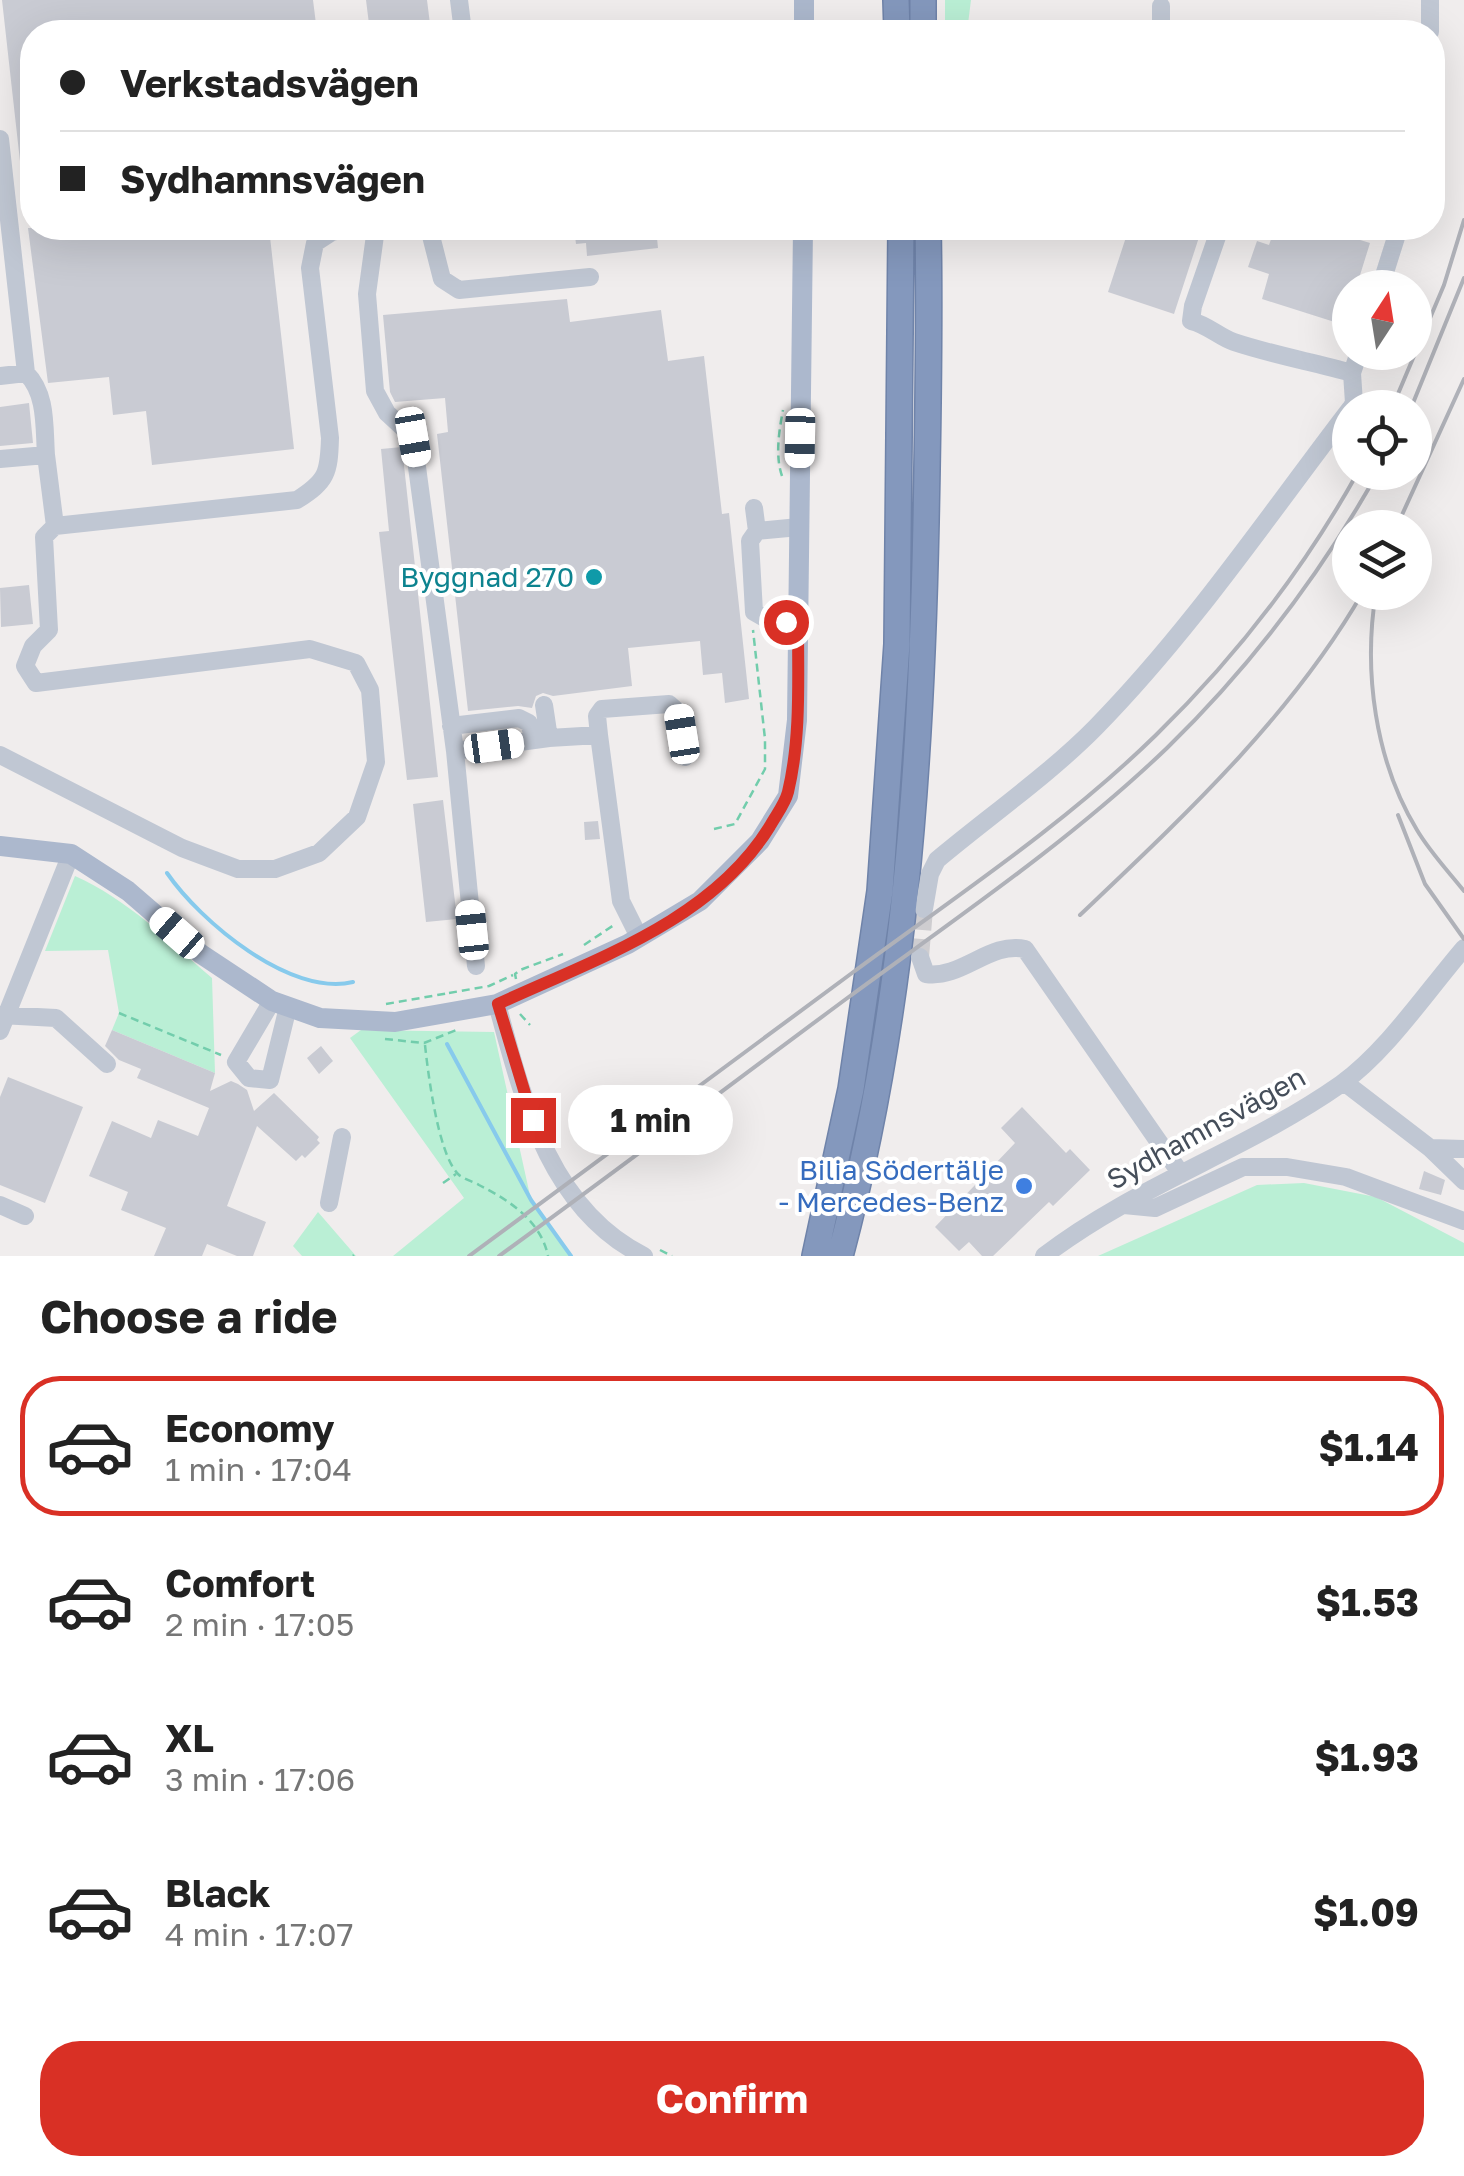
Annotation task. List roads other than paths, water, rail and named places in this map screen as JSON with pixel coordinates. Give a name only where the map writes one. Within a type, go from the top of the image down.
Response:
[{"type":"highway","points":[[814,1256],[852,1089],[880,891],[897,644],[901,240]]},
{"type":"highway","points":[[840,1256],[878,1092],[907,890],[923,645],[928,240]]},
{"type":"main road","points":[[0,846],[71,854],[128,891],[201,954],[280,1004],[320,1018],[395,1022],[520,1003],[700,901],[760,841],[788,796],[797,720],[803,240]]},
{"type":"street","points":[[1161,6],[1161,20]]},
{"type":"street","points":[[0,139],[26,373],[42,397],[55,526]]},
{"type":"street","points":[[0,755],[182,848],[238,869],[275,869],[320,853],[357,817],[376,762],[370,690],[356,663],[310,649],[36,683],[25,666],[34,646],[49,630],[44,537],[55,526],[297,500],[320,485],[329,459],[330,438],[310,268],[318,240]]},
{"type":"street","points":[[374,240],[366,294],[375,391],[380,404],[413,437],[455,751],[476,966]]},
{"type":"street","points":[[431,240],[442,278],[459,290],[590,277]]},
{"type":"street","points":[[1216,240],[1193,306],[1192,321],[1204,324],[1227,340],[1352,373]]},
{"type":"street","points":[[1386,270],[1395,240]]},
{"type":"street","points":[[1353,370],[1353,390]]},
{"type":"street","points":[[0,376],[26,373]]},
{"type":"street","points":[[924,908],[930,874],[937,860],[1092,731],[1121,701],[1162,654],[1332,432]]},
{"type":"street","points":[[0,460],[46,455]]},
{"type":"street","points":[[754,508],[757,531],[750,541],[754,612],[768,620],[798,624]]},
{"type":"street","points":[[757,531],[799,527]]},
{"type":"street","points":[[639,937],[620,902],[597,716],[602,709],[669,704],[678,712],[685,757]]},
{"type":"street","points":[[541,739],[544,705]]},
{"type":"street","points":[[451,726],[519,718],[529,723],[541,739]]},
{"type":"street","points":[[455,751],[599,735]]},
{"type":"street","points":[[71,854],[47,890],[2,1021],[56,1018],[107,1064]]},
{"type":"street","name":"Sydhamnsvägen","points":[[1044,1256],[1124,1205],[1262,1133],[1344,1082],[1378,1049],[1464,948]]},
{"type":"street","points":[[920,957],[926,974],[939,975],[1002,950],[1026,949],[1182,1174]]},
{"type":"street","points":[[280,1004],[270,1080],[248,1078],[236,1062],[280,1004]]},
{"type":"street","points":[[498,1004],[530,1113],[552,1165],[594,1222],[619,1242],[652,1253]]},
{"type":"street","points":[[1344,1082],[1430,1148],[1464,1181]]},
{"type":"street","points":[[329,1203],[342,1137]]},
{"type":"street","points":[[1430,1148],[1464,1149]]},
{"type":"street","points":[[1430,1148],[1464,1162]]},
{"type":"street","points":[[1124,1205],[1155,1208],[1243,1167],[1287,1167],[1346,1177],[1464,1221]]},
{"type":"street","points":[[0,1205],[25,1216]]},
{"type":"waterway","points":[[167,873],[224,933],[275,967],[328,984],[353,982]]},
{"type":"waterway","points":[[447,1044],[531,1200],[571,1256]]},
{"type":"tunnel","points":[[920,957],[924,909]]},
{"type":"railway","points":[[1400,390],[1444,285],[1464,220]]},
{"type":"railway","points":[[1418,390],[1464,278]]},
{"type":"railway","points":[[1404,510],[1464,379]]},
{"type":"railway","points":[[469,1256],[1008,859],[1121,768],[1185,706],[1240,644],[1291,578],[1348,490]]},
{"type":"railway","points":[[499,1256],[1011,879],[1130,782],[1198,717],[1255,652],[1308,583],[1368,490]]},
{"type":"railway","points":[[1080,915],[1233,764],[1303,681],[1352,610]]},
{"type":"railway","points":[[1374,610],[1372,684],[1391,775],[1417,830],[1464,891]]},
{"type":"railway","points":[[1398,815],[1425,884],[1464,939]]},
{"type":"place","name":"Byggnad 270","points":[[594,577]]},
{"type":"place","name":"Bilia Södertälje - Mercedes-Benz","points":[[1024,1186]]}]
